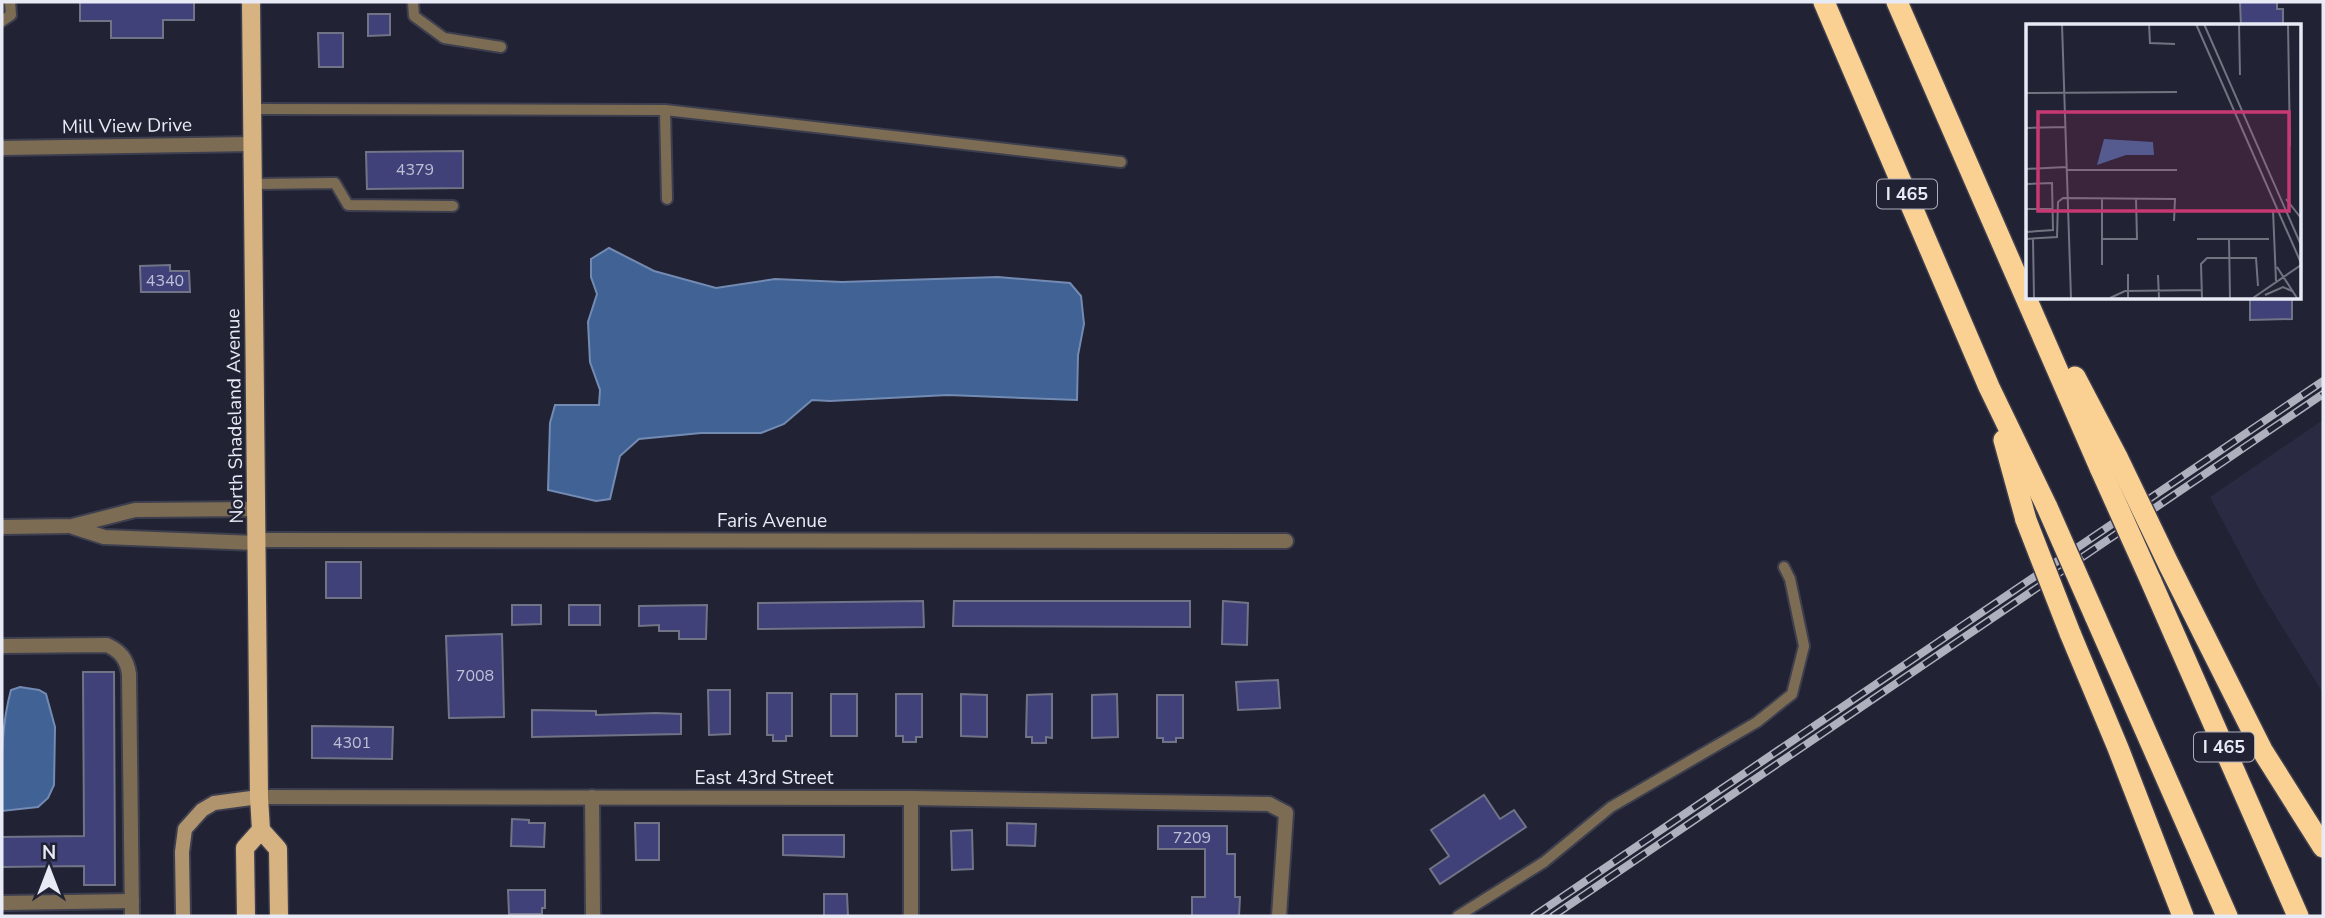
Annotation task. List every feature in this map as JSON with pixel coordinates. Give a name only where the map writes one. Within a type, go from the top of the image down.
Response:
[{"type":"highway","name":"I 465","points":[[1824,2],[1989,387],[2047,507],[2227,916]]},
{"type":"highway","name":"I 465","points":[[1896,2],[2026,290]]},
{"type":"highway","points":[[1998,231],[2026,283]]},
{"type":"highway","name":"I 465","points":[[2030,299],[2109,464],[2150,579],[2298,916]]},
{"type":"highway","points":[[2033,299],[2109,464],[2169,565],[2262,750],[2323,847]]},
{"type":"highway","points":[[1989,387],[2026,520],[2183,916]]},
{"type":"main road","name":"North Shadeland Avenue","points":[[251,2],[261,830],[278,849],[279,916]]},
{"type":"main road","points":[[246,916],[245,848],[261,830]]},
{"type":"street","name":"Mill View Drive","points":[[2,148],[253,144]]},
{"type":"street","name":"Faris Avenue","points":[[2,527],[72,526],[135,510],[257,509]]},
{"type":"street","name":"Faris Avenue","points":[[72,526],[104,537],[258,541],[1286,541]]},
{"type":"street","points":[[2,646],[103,645],[115,649],[125,660],[129,674],[132,916]]},
{"type":"street","name":"East 43rd Street","points":[[260,797],[911,798],[1269,804],[1286,813],[1279,916]]},
{"type":"street","points":[[183,916],[182,852],[185,829],[202,810],[215,803],[260,797]]},
{"type":"street","points":[[592,797],[593,916]]},
{"type":"street","points":[[911,798],[911,916]]},
{"type":"street","points":[[2,903],[132,901]]},
{"type":"lane","points":[[2,20],[10,15],[10,2]]},
{"type":"lane","points":[[413,2],[414,16],[444,38],[501,47]]},
{"type":"lane","points":[[253,109],[665,110],[1121,162]]},
{"type":"lane","points":[[665,110],[667,199]]},
{"type":"lane","points":[[254,184],[335,183],[348,205],[453,206]]},
{"type":"lane","points":[[1458,916],[1544,862],[1611,807],[1757,722],[1792,694],[1804,646],[1790,579],[1784,567]]},
{"type":"shaded area","points":[[2323,420],[2323,693],[2259,589],[2210,497]]},
{"type":"water","points":[[609,248],[654,271],[716,288],[775,279],[842,282],[998,277],[1070,283],[1081,296],[1084,324],[1078,355],[1077,400],[948,395],[812,400],[784,424],[761,433],[701,433],[639,439],[620,456],[610,499],[596,501],[548,490],[550,423],[555,405],[599,405],[600,390],[590,362],[588,322],[597,294],[591,277],[591,259]]},
{"type":"water","points":[[20,687],[46,694],[55,727],[54,785],[48,798],[38,807],[2,811],[2,750],[7,705],[11,690]]},
{"type":"building","points":[[80,2],[194,2],[194,20],[163,20],[163,38],[111,38],[111,21],[80,21]]},
{"type":"building","points":[[2240,2],[2277,2],[2277,9],[2283,9],[2283,24],[2241,24]]},
{"type":"building","points":[[368,14],[390,14],[390,35],[368,36]]},
{"type":"building","points":[[318,33],[343,33],[343,67],[319,67]]},
{"type":"building","points":[[463,151],[463,188],[367,189],[366,152]]},
{"type":"building","points":[[170,265],[170,271],[189,271],[190,292],[141,292],[140,266]]},
{"type":"building","points":[[2250,299],[2292,299],[2292,319],[2250,320]]},
{"type":"building","points":[[326,562],[361,562],[361,598],[326,598]]},
{"type":"building","points":[[923,601],[924,627],[758,629],[758,603]]},
{"type":"building","points":[[954,601],[1190,601],[1190,627],[953,626]]},
{"type":"building","points":[[1223,601],[1248,603],[1247,645],[1222,644]]},
{"type":"building","points":[[512,605],[541,605],[541,624],[512,625]]},
{"type":"building","points":[[569,605],[600,605],[600,625],[569,625]]},
{"type":"building","points":[[707,605],[706,639],[679,639],[679,631],[659,631],[659,625],[639,626],[639,606]]},
{"type":"building","points":[[502,634],[504,717],[449,718],[446,636]]},
{"type":"building","points":[[83,672],[114,672],[115,885],[84,885],[84,866],[2,867],[2,837],[84,836]]},
{"type":"building","points":[[1278,680],[1280,708],[1238,710],[1236,682]]},
{"type":"building","points":[[708,690],[730,690],[730,734],[709,735]]},
{"type":"building","points":[[767,693],[792,693],[792,736],[786,736],[786,741],[773,741],[773,735],[767,735]]},
{"type":"building","points":[[831,694],[857,694],[857,736],[831,736]]},
{"type":"building","points":[[896,694],[922,694],[922,737],[916,737],[916,742],[903,742],[903,736],[896,736]]},
{"type":"building","points":[[961,694],[987,695],[987,737],[961,736]]},
{"type":"building","points":[[1052,694],[1052,738],[1046,737],[1046,743],[1032,743],[1032,737],[1026,737],[1027,695]]},
{"type":"building","points":[[1117,694],[1118,737],[1092,738],[1092,695]]},
{"type":"building","points":[[1157,695],[1183,695],[1183,738],[1176,738],[1176,742],[1163,742],[1163,738],[1157,738]]},
{"type":"building","points":[[532,710],[596,711],[596,715],[681,714],[681,734],[532,737]]},
{"type":"building","points":[[312,726],[393,727],[392,759],[312,758]]},
{"type":"building","points":[[1484,795],[1500,819],[1514,810],[1526,827],[1440,884],[1430,869],[1449,856],[1431,830]]},
{"type":"building","points":[[512,819],[545,823],[544,847],[511,846]]},
{"type":"building","points":[[635,823],[659,823],[659,860],[636,860]]},
{"type":"building","points":[[1007,823],[1036,824],[1035,846],[1007,845]]},
{"type":"building","points":[[1158,826],[1227,826],[1227,854],[1235,854],[1235,897],[1240,897],[1239,916],[1192,916],[1192,897],[1205,897],[1205,849],[1158,849]]},
{"type":"building","points":[[972,830],[973,869],[952,870],[951,831]]},
{"type":"building","points":[[783,835],[844,835],[844,857],[783,855]]},
{"type":"building","points":[[508,890],[545,890],[545,908],[542,908],[542,914],[509,914]]},
{"type":"building","points":[[824,894],[847,894],[848,916],[824,916]]},
{"type":"railway","points":[[1534,916],[2323,381]]},
{"type":"railway","points":[[1553,916],[2323,394]]}]
